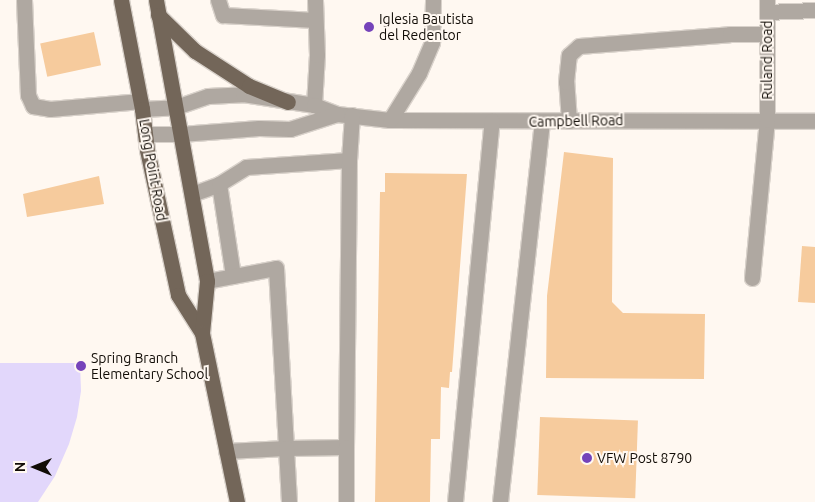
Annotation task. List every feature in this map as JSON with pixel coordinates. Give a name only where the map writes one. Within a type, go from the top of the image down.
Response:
[{"type":"main road","name":"Long Point Road","points":[[121,0],[145,134],[178,295],[202,333]]},
{"type":"main road","name":"Long Point Road","points":[[157,7],[207,281],[202,333],[237,502]]},
{"type":"main road","points":[[157,7],[195,51],[249,86],[288,102]]},
{"type":"street","name":"Campbell Road","points":[[24,0],[28,96],[33,106],[43,109],[141,105],[176,107],[208,96],[243,94],[288,102],[314,104],[344,115],[390,120],[542,122],[815,121]]},
{"type":"street","points":[[218,0],[223,15],[315,20]]},
{"type":"street","points":[[314,104],[317,55],[315,0]]},
{"type":"street","points":[[390,120],[419,73],[432,42],[433,0]]},
{"type":"street","points":[[767,6],[815,10]]},
{"type":"street","name":"Ruland Road","points":[[752,278],[767,120],[767,6]]},
{"type":"street","points":[[569,121],[566,82],[569,55],[579,46],[730,34],[767,34]]},
{"type":"street","name":"Campbell Road","points":[[145,134],[181,134],[259,128],[290,129],[344,115]]},
{"type":"street","points":[[344,115],[348,160],[346,502]]},
{"type":"street","points":[[455,502],[492,121]]},
{"type":"street","points":[[500,502],[542,122]]},
{"type":"street","points":[[192,194],[219,184],[246,167],[348,160]]},
{"type":"street","points":[[219,184],[233,276]]},
{"type":"street","points":[[207,281],[276,268],[290,502]]},
{"type":"street","points":[[226,452],[346,447]]},
{"type":"shaded area","points":[[0,363],[80,363],[81,391],[77,417],[69,444],[55,476],[38,502],[0,502]]},
{"type":"building","points":[[94,32],[101,65],[47,77],[40,43]]},
{"type":"building","points":[[564,152],[613,158],[612,302],[623,313],[705,314],[704,379],[546,378],[547,296]]},
{"type":"building","points":[[385,173],[467,174],[452,372],[450,372],[449,388],[441,387],[440,439],[431,439],[430,502],[375,502],[380,192],[385,192]]},
{"type":"building","points":[[99,176],[104,204],[27,217],[23,194]]},
{"type":"building","points":[[802,246],[815,247],[815,303],[798,302]]},
{"type":"building","name":"VFW Post 8790","points":[[540,417],[638,420],[635,498],[537,495]]},
{"type":"place","name":"Iglesia Bautista del Redentor","points":[[369,27]]},
{"type":"place","name":"Spring Branch Elementary School","points":[[81,366]]},
{"type":"place","name":"VFW Post 8790","points":[[587,458]]}]
